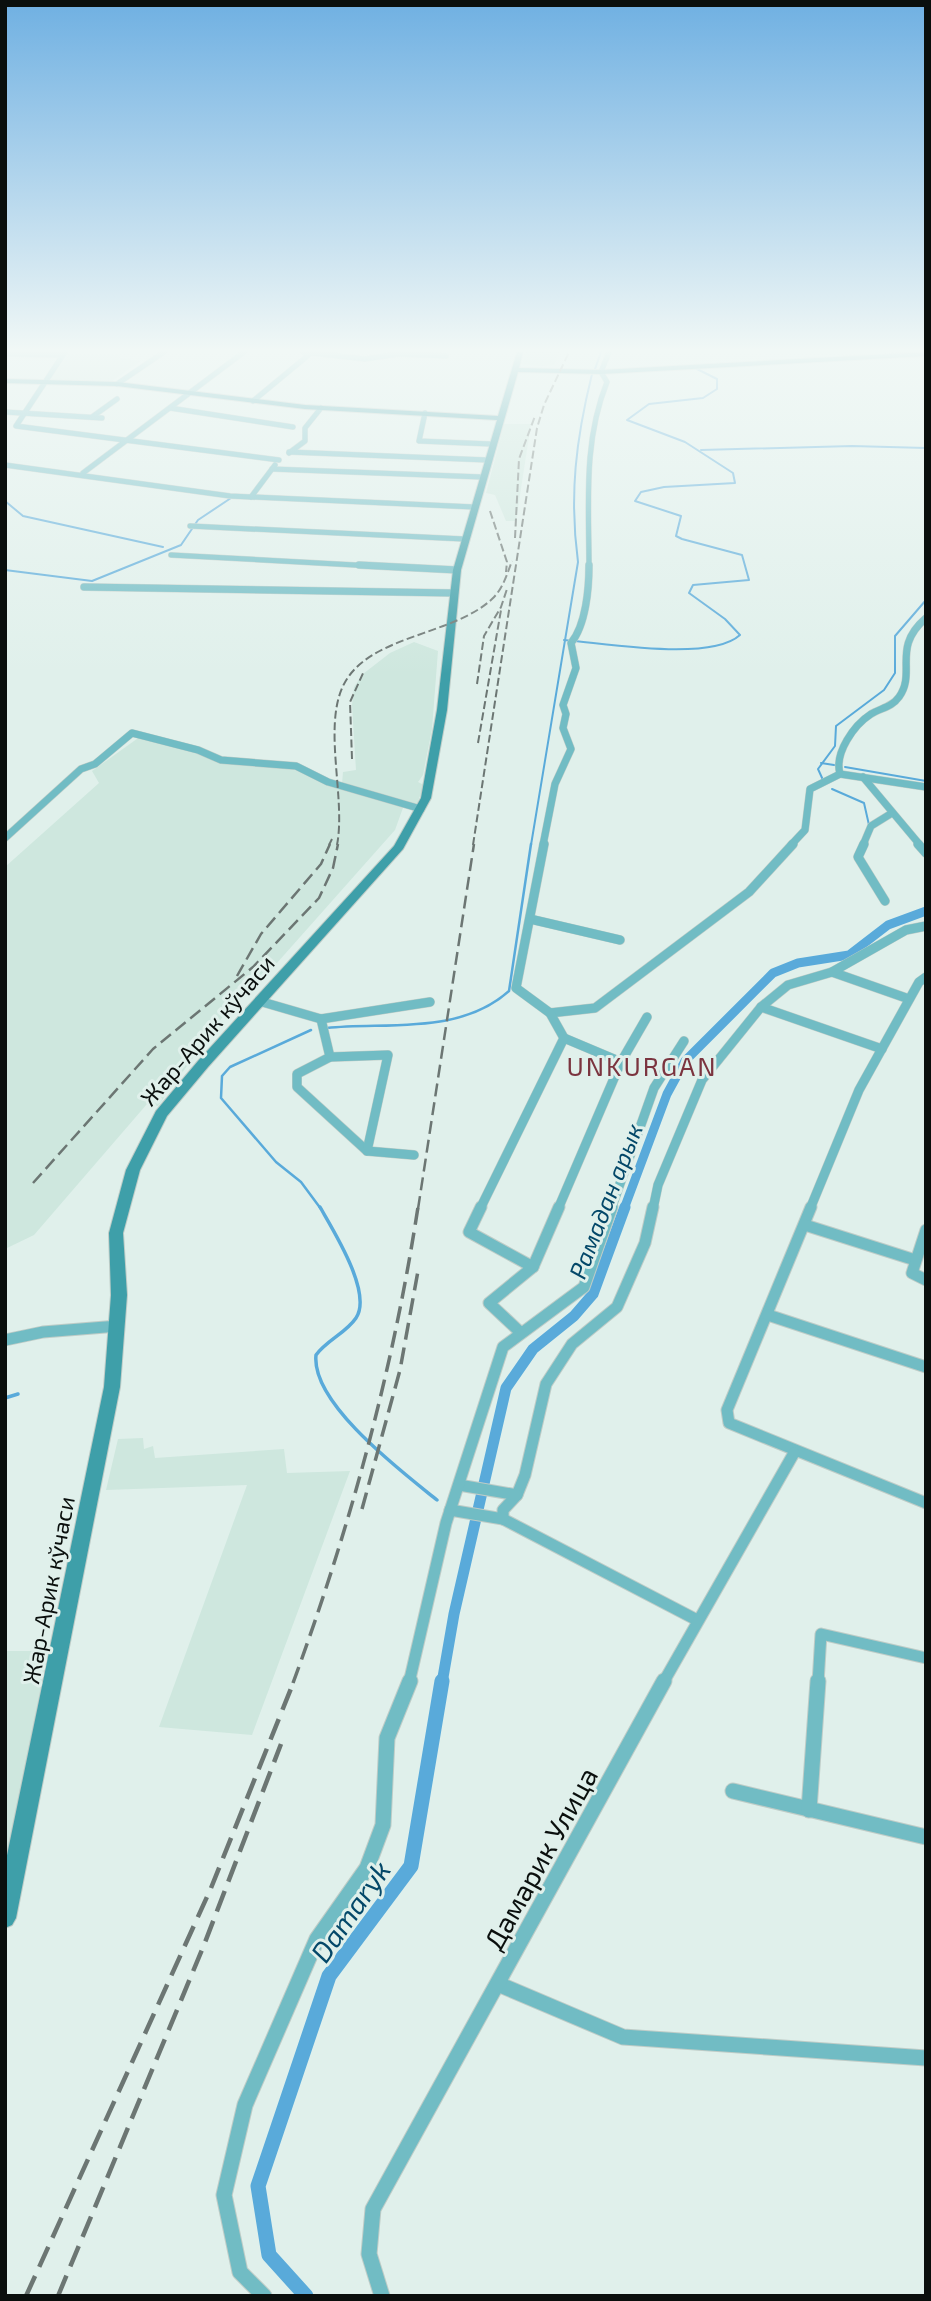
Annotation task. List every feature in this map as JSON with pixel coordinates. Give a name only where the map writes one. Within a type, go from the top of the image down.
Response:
[{"type":"main road","name":"Жар-Арик кўчаси","points":[[5,1917],[112,1387],[118,1326],[116,1233],[133,1170],[161,1114],[399,847],[421,809],[435,761],[457,570],[487,460]]},
{"type":"street","points":[[83,473],[100,459]]},
{"type":"street","points":[[251,497],[279,460],[275,459]]},
{"type":"street","points":[[472,459],[487,460]]},
{"type":"street","points":[[590,459],[590,577],[573,641],[576,668],[563,705],[566,714],[564,728],[570,749],[555,784],[516,988],[550,1013],[564,1038],[621,1062]]},
{"type":"street","points":[[5,465],[83,473],[251,497],[474,507]]},
{"type":"street","points":[[272,469],[481,477]]},
{"type":"street","points":[[190,526],[464,539]]},
{"type":"street","points":[[171,555],[457,570]]},
{"type":"street","points":[[84,587],[454,593]]},
{"type":"street","points":[[840,774],[838,764],[853,736],[868,716],[896,702],[903,691],[907,642],[912,627],[926,618]]},
{"type":"street","points":[[5,838],[81,769],[95,764],[132,733],[198,750],[221,760],[296,766],[328,782],[421,809]]},
{"type":"street","points":[[550,1013],[595,1008],[749,892],[805,830],[810,789],[829,782],[840,774],[926,787]]},
{"type":"street","points":[[863,777],[926,853]]},
{"type":"street","points":[[885,901],[858,857],[871,826],[892,813]]},
{"type":"street","points":[[530,919],[620,940]]},
{"type":"street","points":[[503,1519],[503,1510],[517,1495],[525,1475],[546,1384],[572,1344],[617,1307],[645,1243],[658,1185],[702,1080],[761,1007],[788,985],[832,972],[873,952],[906,930],[926,926]]},
{"type":"street","points":[[832,972],[909,999]]},
{"type":"street","points":[[926,977],[919,982],[859,1090],[727,1410],[729,1423],[794,1453],[926,1503]]},
{"type":"street","points":[[259,1001],[321,1019],[430,1002]]},
{"type":"street","points":[[761,1007],[881,1049]]},
{"type":"street","points":[[520,1332],[489,1303],[533,1267],[621,1062],[648,1017]]},
{"type":"street","points":[[321,1019],[330,1056]]},
{"type":"street","points":[[533,1267],[469,1232],[564,1038]]},
{"type":"street","points":[[264,2296],[240,2272],[224,2195],[245,2105],[317,1939],[367,1868],[383,1825],[387,1738],[407,1694],[450,1510],[503,1347],[584,1287],[654,1088],[684,1041]]},
{"type":"street","points":[[367,1151],[388,1055],[330,1056],[297,1074],[297,1087],[367,1151],[414,1155]]},
{"type":"street","points":[[804,1225],[915,1260]]},
{"type":"street","points":[[926,1230],[912,1273],[926,1280]]},
{"type":"street","points":[[768,1315],[926,1367]]},
{"type":"street","points":[[5,1340],[43,1332],[118,1326]]},
{"type":"street","name":"Дамарик Улица","points":[[382,2296],[370,2272],[366,2245],[373,2209],[637,1736],[697,1620],[794,1453]]},
{"type":"street","points":[[459,1485],[517,1495]]},
{"type":"street","points":[[450,1510],[503,1519],[697,1620]]},
{"type":"street","points":[[809,1810],[821,1634],[926,1658]]},
{"type":"street","points":[[733,1791],[926,1837]]},
{"type":"street","points":[[498,1984],[623,2037],[926,2058]]},
{"type":"shaded area","points":[[495,459],[526,459],[516,521],[506,521],[495,495],[486,493]]},
{"type":"shaded area","points":[[414,642],[438,651],[432,729],[423,775],[418,782],[424,785],[417,804],[342,784],[343,772],[356,770],[352,705],[354,687],[363,674],[390,653]]},
{"type":"shaded area","points":[[141,736],[197,750],[220,760],[296,767],[404,805],[395,830],[261,981],[240,993],[158,1106],[147,1104],[34,1235],[5,1249],[5,867],[99,783],[92,771]]},
{"type":"shaded area","points":[[143,1438],[144,1449],[153,1446],[155,1458],[284,1449],[287,1473],[350,1471],[252,1735],[159,1727],[247,1485],[106,1490],[118,1439]]},
{"type":"shaded area","points":[[5,1651],[48,1651],[5,1868]]},
{"type":"waterway","points":[[565,640],[578,562],[574,514],[577,459]]},
{"type":"waterway","points":[[565,640],[682,649],[706,648],[726,643],[740,635],[725,619],[689,593],[693,585],[749,580],[742,555],[676,536],[681,516],[635,501],[641,492],[664,487],[735,483],[733,473],[712,459]]},
{"type":"waterway","points":[[5,570],[92,581],[181,545],[198,520],[231,498]]},
{"type":"waterway","points":[[5,501],[23,516],[163,547]]},
{"type":"waterway","points":[[822,763],[835,746],[836,726],[884,690],[895,673],[895,636],[926,600]]},
{"type":"waterway","points":[[531,845],[565,640]]},
{"type":"waterway","points":[[822,763],[834,765]]},
{"type":"waterway","points":[[822,763],[818,769],[823,780]]},
{"type":"waterway","points":[[845,767],[926,781]]},
{"type":"waterway","points":[[832,789],[864,803],[869,825]]},
{"type":"waterway","points":[[327,1028],[422,1024],[446,1020],[468,1015],[490,1005],[509,991],[531,844]]},
{"type":"waterway","name":"Рамадан арык","points":[[624,1209],[667,1094],[685,1061],[773,973],[798,963],[849,955],[888,925],[926,911]]},
{"type":"waterway","points":[[311,1030],[230,1067],[222,1076],[221,1098],[276,1162],[301,1182],[321,1209]]},
{"type":"waterway","points":[[320,1207],[356,1278],[360,1307],[352,1323],[316,1355],[318,1374],[328,1394],[361,1435],[437,1500]]},
{"type":"waterway","name":"Рамадан арык","points":[[442,1683],[454,1614],[506,1388],[533,1349],[574,1316],[593,1294],[625,1207]]},
{"type":"waterway","points":[[5,1398],[18,1394]]},
{"type":"waterway","name":"Damaryk","points":[[306,2296],[269,2255],[258,2186],[329,1976],[411,1866],[442,1681]]},
{"type":"railway","points":[[515,538],[519,459]]},
{"type":"railway","points":[[473,845],[532,459]]},
{"type":"railway","points":[[490,511],[507,562],[506,572]]},
{"type":"railway","points":[[337,845],[339,807],[335,722],[337,703],[343,686],[355,669],[371,656],[456,621],[492,599],[502,586],[512,561]]},
{"type":"railway","points":[[477,684],[484,636],[501,607],[507,589]]},
{"type":"railway","points":[[478,743],[501,610]]},
{"type":"railway","points":[[352,759],[350,702],[364,671]]},
{"type":"railway","points":[[329,845],[332,839]]},
{"type":"railway","points":[[237,976],[261,934],[321,864],[330,844]]},
{"type":"railway","points":[[33,1183],[153,1049],[253,967],[319,898],[333,868],[338,844]]},
{"type":"railway","points":[[418,1209],[474,844]]},
{"type":"railway","points":[[293,1683],[333,1566],[368,1448],[396,1328],[418,1207]]},
{"type":"railway","points":[[362,1509],[400,1370],[418,1271]]},
{"type":"railway","points":[[26,2296],[211,1888],[294,1681]]},
{"type":"railway","points":[[58,2296],[204,1945],[281,1744]]},
{"type":"district","name":"UNKURGAN","points":[[642,1065]]}]
